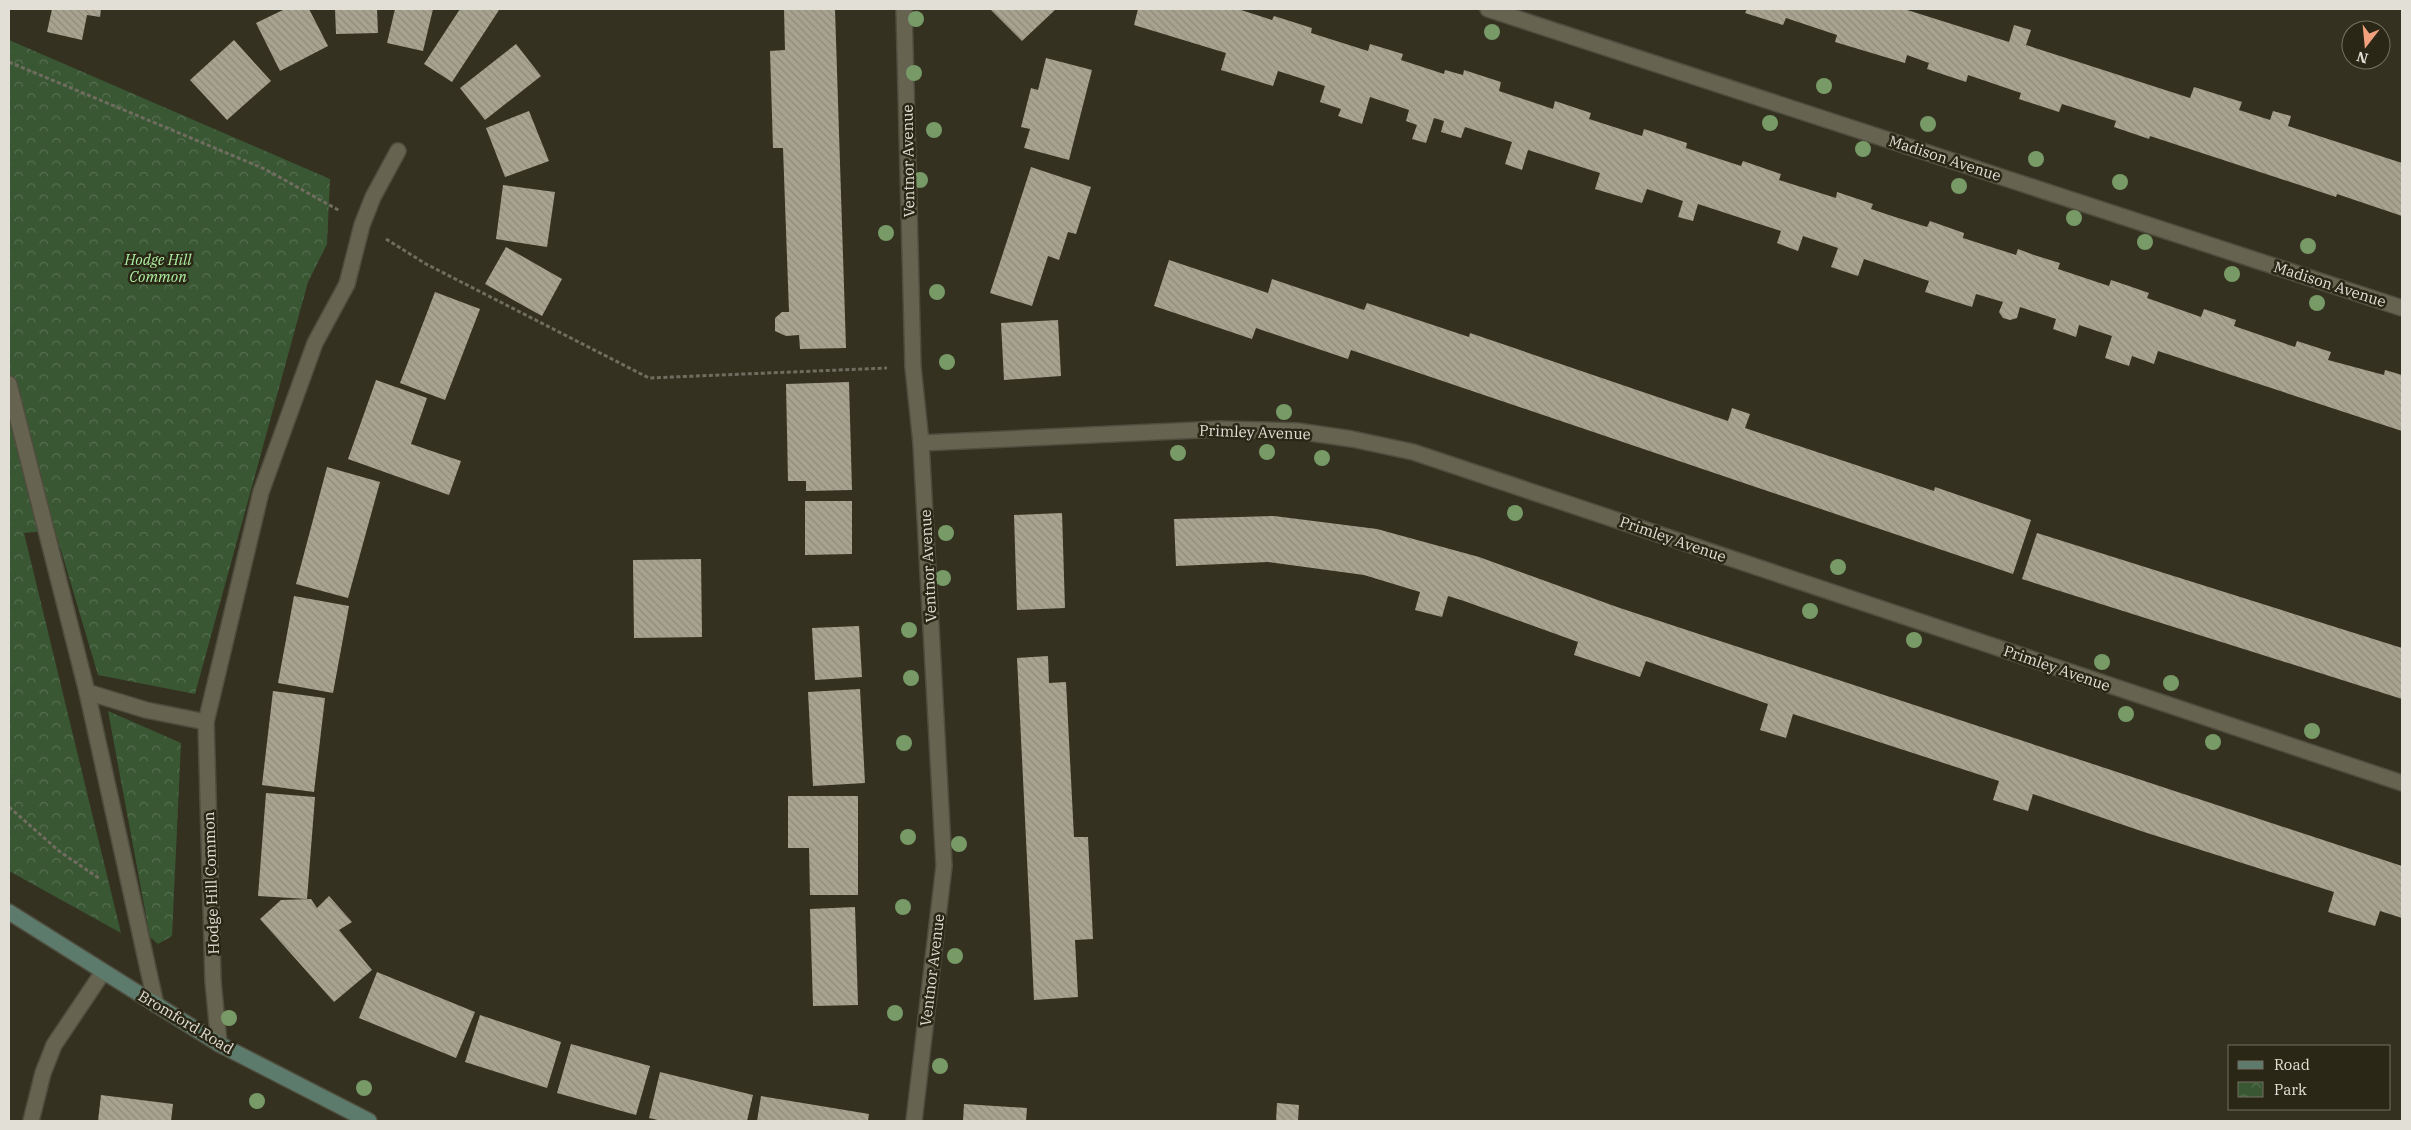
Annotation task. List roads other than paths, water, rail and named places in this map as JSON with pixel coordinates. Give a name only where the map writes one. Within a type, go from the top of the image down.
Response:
[{"type":"street","name":"Ventnor Avenue","points":[[904,9],[913,367],[921,443],[944,866],[914,1121]]},
{"type":"street","name":"Madison Avenue","points":[[1488,9],[2402,308]]},
{"type":"street","name":"Hodge Hill Common","points":[[219,1044],[213,981],[206,722],[261,492],[315,343],[347,284],[362,225],[373,197],[398,151]]},
{"type":"street","points":[[9,384],[87,692],[156,1005]]},
{"type":"street","name":"Primley Avenue","points":[[921,443],[1220,429],[1297,431],[1352,439],[1413,452],[2402,784]]},
{"type":"street","points":[[87,692],[146,710],[206,722]]},
{"type":"street","name":"Bromford Road","points":[[9,912],[219,1044],[368,1121]]},
{"type":"street","points":[[31,1121],[43,1073],[54,1045],[103,972]]}]
